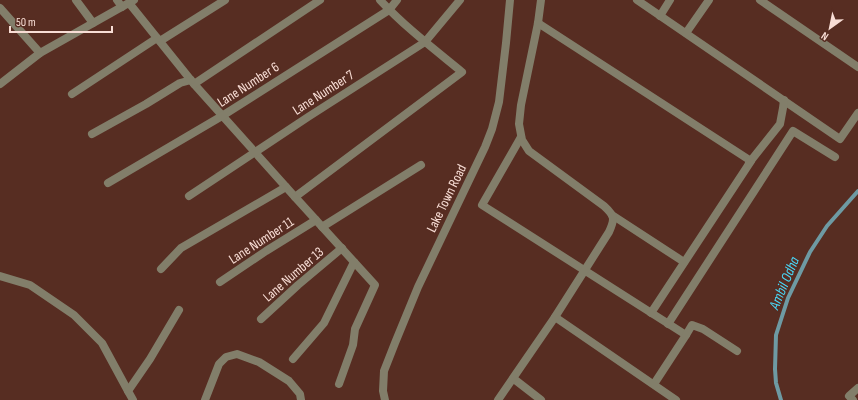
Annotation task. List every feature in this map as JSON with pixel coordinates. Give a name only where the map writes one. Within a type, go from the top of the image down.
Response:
[{"type":"street","points":[[76,0],[93,23]]},
{"type":"street","points":[[72,94],[158,39],[225,0]]},
{"type":"street","points":[[92,134],[180,83],[192,82],[320,0]]},
{"type":"street","points":[[295,198],[462,72],[425,42],[380,0]]},
{"type":"street","name":"Lane Number 6","points":[[108,183],[222,116],[389,10],[397,0]]},
{"type":"street","name":"Lane Number 7","points":[[189,196],[425,42],[460,0]]},
{"type":"street","name":"Lake Town Road","points":[[385,400],[383,391],[384,371],[394,343],[416,292],[485,147],[492,129],[499,102],[510,0]]},
{"type":"street","points":[[498,400],[514,379],[555,317],[614,222],[612,213],[529,151],[521,137],[519,124],[521,105],[538,23],[541,0]]},
{"type":"street","points":[[637,0],[840,139],[858,113]]},
{"type":"street","points":[[660,16],[669,0]]},
{"type":"street","points":[[686,33],[709,0]]},
{"type":"street","points":[[760,0],[858,67]]},
{"type":"street","points":[[0,84],[40,53],[126,3],[158,39],[192,82],[374,285],[355,329],[353,346],[339,384]]},
{"type":"street","points":[[0,8],[40,53]]},
{"type":"street","points":[[538,23],[751,161],[749,163]]},
{"type":"street","points":[[651,313],[749,163],[780,124],[784,100]]},
{"type":"street","points":[[668,324],[793,131],[835,157]]},
{"type":"street","points":[[521,137],[482,205],[686,335]]},
{"type":"street","points":[[322,227],[421,165]]},
{"type":"street","points":[[161,269],[181,248],[286,187]]},
{"type":"street","points":[[612,215],[684,262]]},
{"type":"street","name":"Lane Number 11","points":[[220,282],[316,220]]},
{"type":"street","name":"Lane Number 13","points":[[261,319],[342,248]]},
{"type":"street","points":[[294,359],[324,323],[354,262]]},
{"type":"street","points":[[0,276],[30,285],[74,315],[102,343],[133,400]]},
{"type":"street","points":[[128,391],[150,360],[179,310]]},
{"type":"street","points":[[555,317],[676,400]]},
{"type":"street","points":[[654,384],[692,325],[703,329],[737,351]]},
{"type":"street","points":[[205,400],[219,364],[226,357],[237,354],[259,362],[289,382],[300,394],[301,400]]},
{"type":"street","points":[[514,379],[541,400]]},
{"type":"street","points":[[853,400],[849,396],[858,388]]},
{"type":"waterway","name":"Ambil Odha","points":[[781,400],[776,383],[776,335],[788,298],[810,252],[827,226],[858,191]]}]
